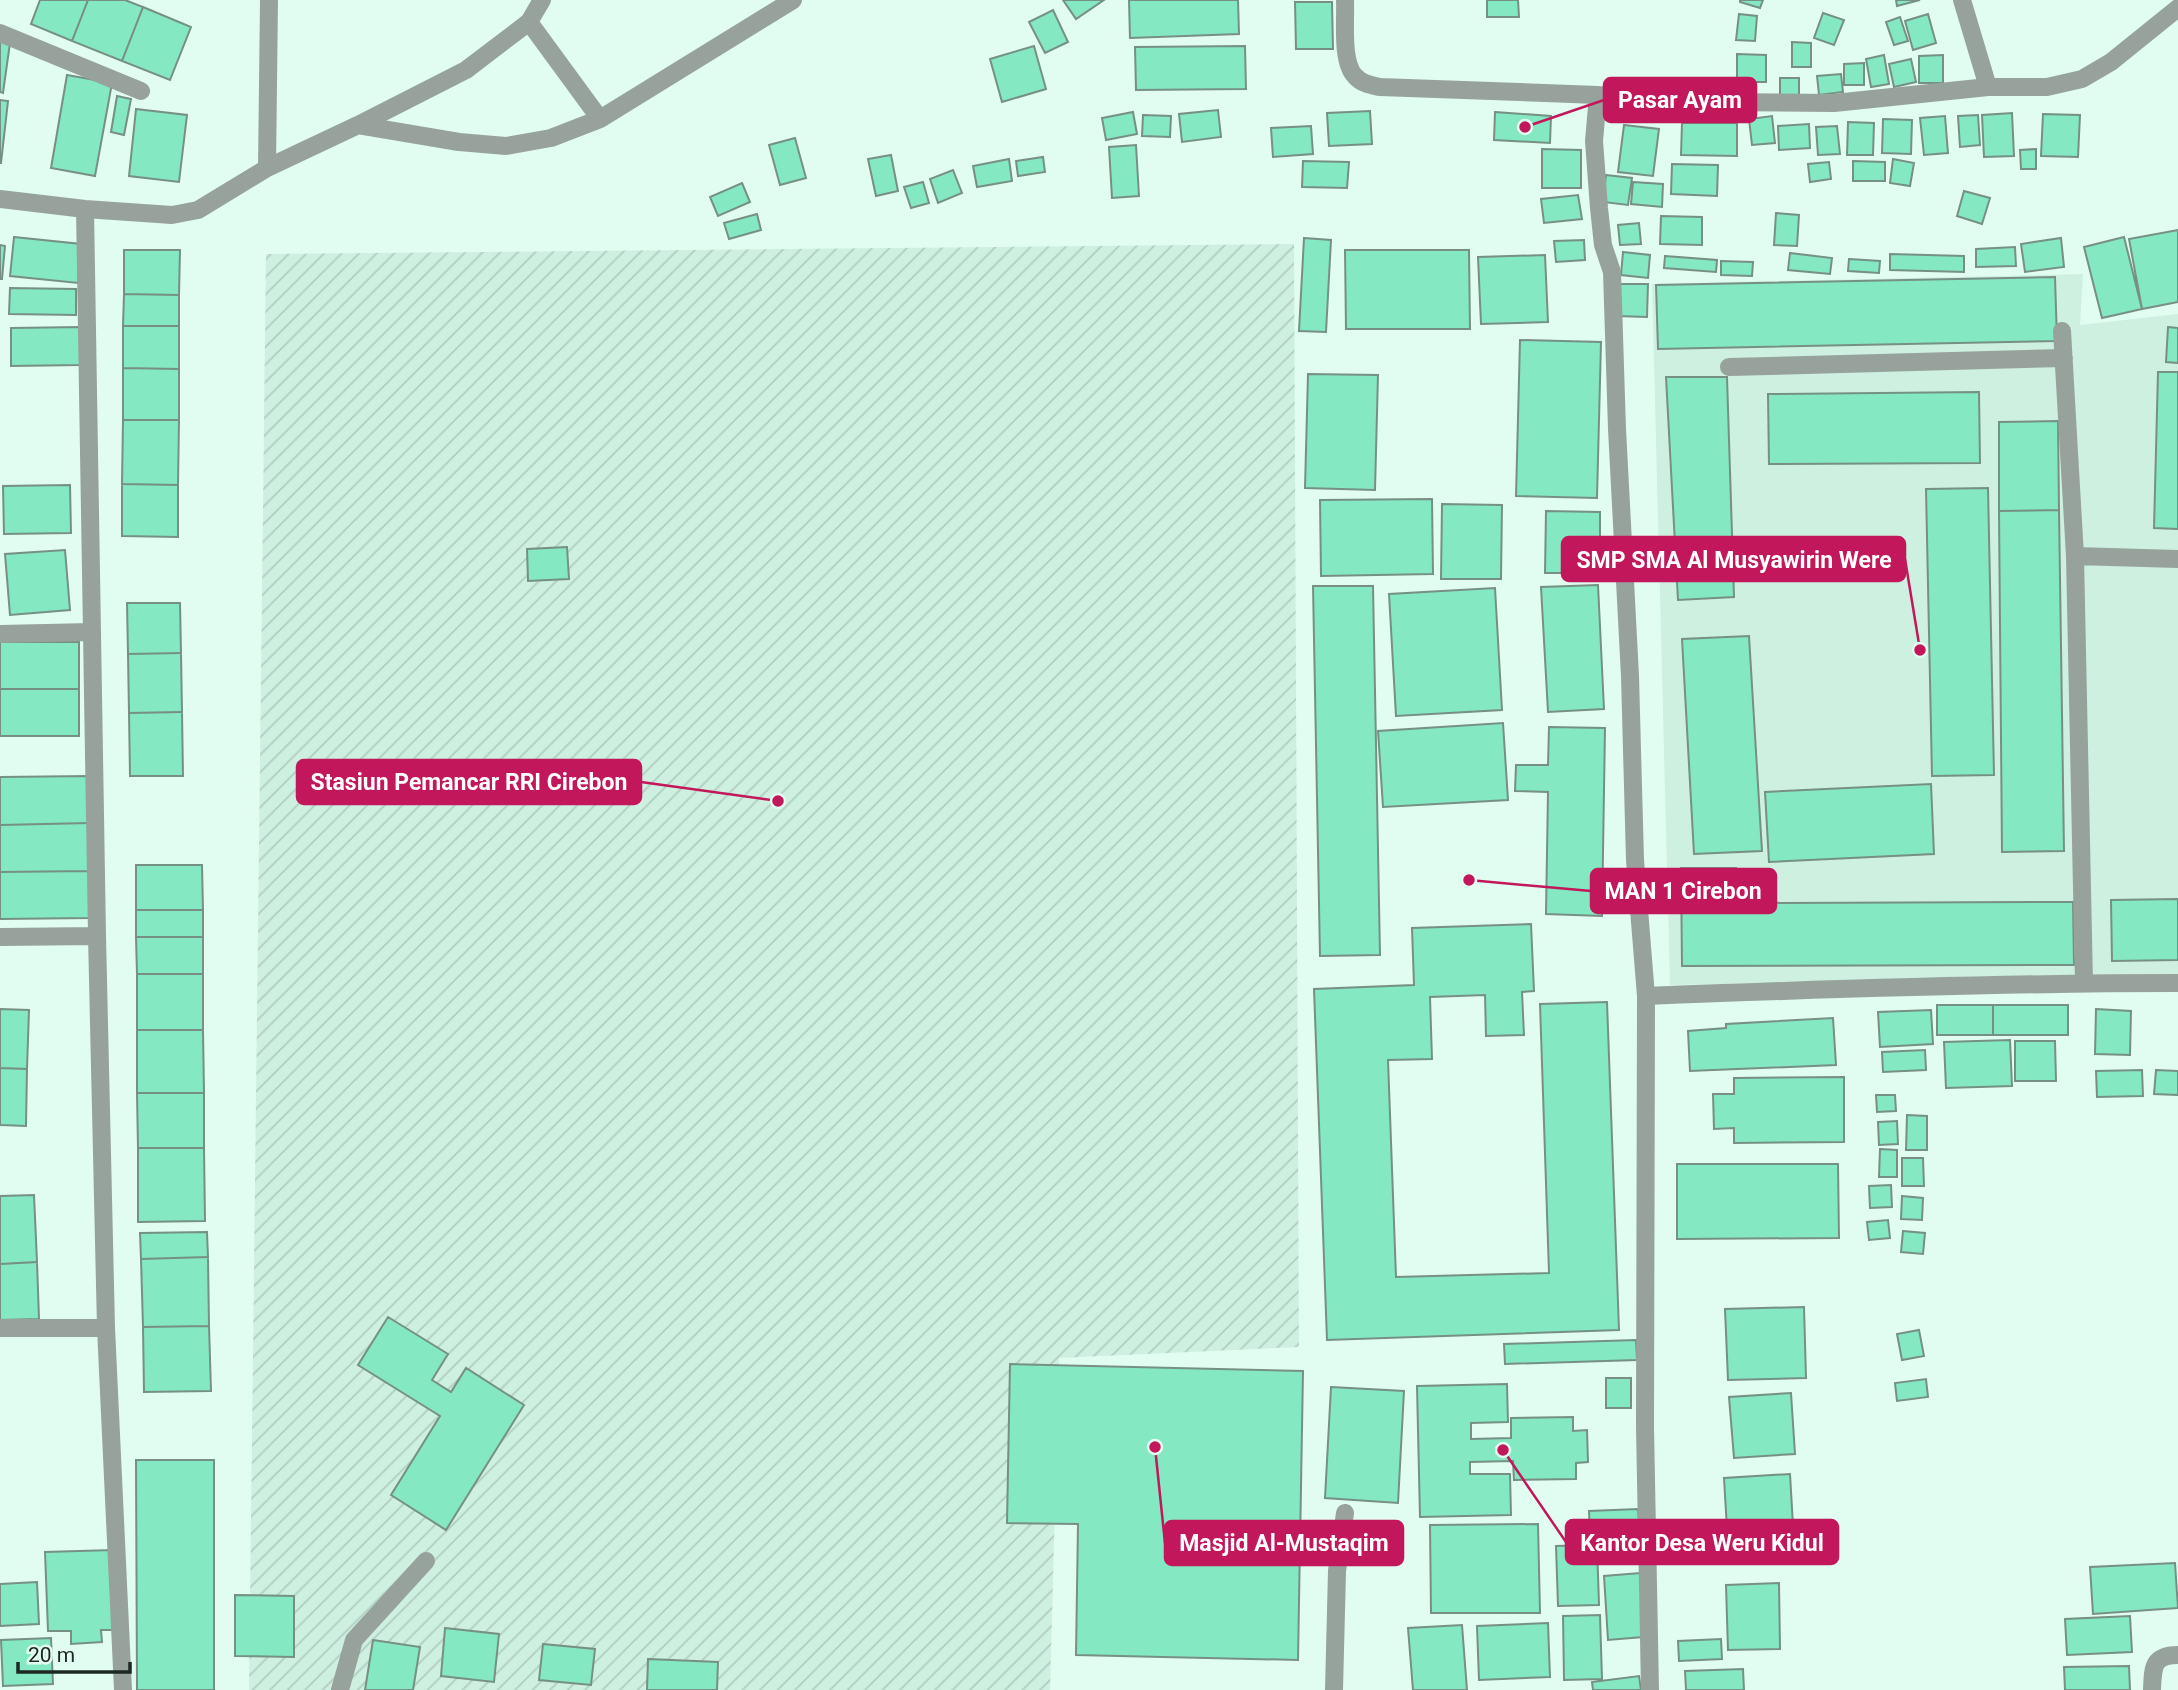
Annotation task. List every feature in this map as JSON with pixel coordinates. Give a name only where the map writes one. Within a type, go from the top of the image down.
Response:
[{"type":"street","points":[[267,167],[269,0]]},
{"type":"street","points":[[0,199],[85,209],[184,214],[198,210],[267,167],[358,125],[466,70],[529,22],[542,0]]},
{"type":"street","points":[[358,125],[458,142],[506,146],[551,138],[600,119],[793,0]]},
{"type":"street","points":[[1345,0],[1347,61],[1353,75],[1365,84],[1380,88],[1598,94],[1704,102],[1834,103],[1988,87],[2047,87],[2082,79],[2111,62],[2178,8]]},
{"type":"street","points":[[1962,0],[1988,87]]},
{"type":"street","points":[[529,22],[600,119]]},
{"type":"street","points":[[0,33],[141,91]]},
{"type":"street","points":[[1598,94],[1595,155],[1603,245],[1612,272],[1630,676],[1635,860],[1646,996],[1645,1427],[1650,1690]]},
{"type":"street","points":[[85,209],[106,1328],[123,1690]]},
{"type":"street","points":[[2062,331],[2075,556],[2084,983]]},
{"type":"street","points":[[1729,367],[2064,358]]},
{"type":"street","points":[[2075,556],[2178,559]]},
{"type":"street","points":[[0,634],[92,632]]},
{"type":"street","points":[[0,937],[97,936]]},
{"type":"street","points":[[1646,996],[1784,990],[2178,983]]},
{"type":"street","points":[[0,1328],[106,1328]]},
{"type":"street","points":[[1335,1690],[1337,1571],[1345,1513]]},
{"type":"street","points":[[340,1690],[354,1640],[426,1561]]},
{"type":"street","points":[[2152,1690],[2152,1668],[2166,1655],[2178,1655]]},
{"type":"shaded area","points":[[1294,244],[1299,1347],[1059,1358],[1050,1690],[249,1690],[266,254]]},
{"type":"shaded area","points":[[2083,274],[2080,325],[2178,314],[2178,975],[1670,985],[1652,284]]},
{"type":"building","points":[[40,0],[88,0],[72,41],[31,24]]},
{"type":"building","points":[[88,0],[125,0],[143,7],[122,61],[72,41]]},
{"type":"building","points":[[1063,0],[1104,0],[1076,19]]},
{"type":"building","points":[[1129,0],[1238,0],[1239,34],[1130,38]]},
{"type":"building","points":[[1487,0],[1518,0],[1519,17],[1487,17]]},
{"type":"building","points":[[1740,0],[1763,0],[1760,8]]},
{"type":"building","points":[[1896,0],[1920,0],[1897,6]]},
{"type":"building","points":[[1295,2],[1332,2],[1333,49],[1296,49]]},
{"type":"building","points":[[143,7],[191,27],[170,80],[122,61]]},
{"type":"building","points":[[1053,10],[1068,42],[1045,53],[1029,22]]},
{"type":"building","points":[[1823,13],[1844,20],[1834,45],[1814,38]]},
{"type":"building","points":[[1739,14],[1757,16],[1755,41],[1736,40]]},
{"type":"building","points":[[1928,14],[1936,43],[1913,50],[1905,21]]},
{"type":"building","points":[[1900,17],[1908,41],[1894,45],[1886,22]]},
{"type":"building","points":[[0,41],[10,43],[3,93],[0,92]]},
{"type":"building","points":[[1792,42],[1811,43],[1811,67],[1792,67]]},
{"type":"building","points":[[1034,46],[1046,89],[1002,102],[990,59]]},
{"type":"building","points":[[1245,46],[1246,89],[1136,90],[1135,47]]},
{"type":"building","points":[[1737,54],[1766,55],[1766,82],[1737,82]]},
{"type":"building","points":[[1884,55],[1889,84],[1871,87],[1866,59]]},
{"type":"building","points":[[1943,55],[1943,83],[1919,83],[1919,56]]},
{"type":"building","points":[[1911,59],[1916,82],[1894,87],[1889,64]]},
{"type":"building","points":[[1864,63],[1864,85],[1844,85],[1844,64]]},
{"type":"building","points":[[1841,74],[1843,92],[1819,95],[1817,76]]},
{"type":"building","points":[[67,75],[112,83],[95,176],[51,168]]},
{"type":"building","points":[[1780,78],[1799,78],[1799,96],[1780,96]]},
{"type":"building","points":[[117,96],[131,99],[124,135],[111,132]]},
{"type":"building","points":[[0,100],[8,101],[1,163],[0,163]]},
{"type":"building","points":[[136,109],[187,115],[179,182],[129,176]]},
{"type":"building","points":[[1218,110],[1221,137],[1182,142],[1179,114]]},
{"type":"building","points":[[1370,111],[1372,144],[1329,146],[1327,113]]},
{"type":"building","points":[[1133,112],[1137,134],[1106,140],[1102,118]]},
{"type":"building","points":[[1495,112],[1551,116],[1550,143],[1494,140]]},
{"type":"building","points":[[2012,113],[2014,156],[1984,157],[1982,115]]},
{"type":"building","points":[[2043,114],[2080,115],[2078,157],[2041,156]]},
{"type":"building","points":[[1143,115],[1171,116],[1170,137],[1142,136]]},
{"type":"building","points":[[1978,115],[1980,145],[1960,147],[1958,116]]},
{"type":"building","points":[[1772,116],[1775,143],[1752,145],[1749,119]]},
{"type":"building","points":[[1945,116],[1948,153],[1924,155],[1920,118]]},
{"type":"building","points":[[1883,119],[1912,120],[1911,154],[1882,153]]},
{"type":"building","points":[[1848,122],[1874,123],[1873,155],[1847,155]]},
{"type":"building","points":[[1682,123],[1737,123],[1737,156],[1681,155]]},
{"type":"building","points":[[1809,124],[1810,148],[1779,150],[1778,126]]},
{"type":"building","points":[[1624,125],[1659,129],[1653,176],[1618,172]]},
{"type":"building","points":[[1311,126],[1313,154],[1273,157],[1271,128]]},
{"type":"building","points":[[1837,126],[1840,154],[1818,155],[1816,127]]},
{"type":"building","points":[[795,138],[806,178],[780,185],[769,145]]},
{"type":"building","points":[[1136,145],[1139,196],[1112,198],[1109,147]]},
{"type":"building","points":[[1542,149],[1581,150],[1581,188],[1542,188]]},
{"type":"building","points":[[2036,149],[2036,169],[2021,169],[2020,150]]},
{"type":"building","points":[[891,155],[898,191],[876,196],[868,159]]},
{"type":"building","points":[[1043,157],[1045,172],[1018,176],[1016,161]]},
{"type":"building","points":[[1009,159],[1012,181],[977,187],[973,166]]},
{"type":"building","points":[[1893,159],[1914,163],[1910,186],[1890,183]]},
{"type":"building","points":[[1303,161],[1349,162],[1347,188],[1302,187]]},
{"type":"building","points":[[1853,161],[1885,162],[1885,181],[1853,181]]},
{"type":"building","points":[[1829,162],[1831,179],[1810,182],[1808,164]]},
{"type":"building","points":[[1672,164],[1718,165],[1717,196],[1671,194]]},
{"type":"building","points":[[953,170],[962,193],[938,203],[930,179]]},
{"type":"building","points":[[1606,175],[1632,178],[1628,205],[1603,202]]},
{"type":"building","points":[[923,182],[929,203],[911,208],[904,187]]},
{"type":"building","points":[[1633,182],[1663,184],[1662,207],[1631,204]]},
{"type":"building","points":[[742,183],[750,202],[718,216],[710,197]]},
{"type":"building","points":[[1964,191],[1990,198],[1982,224],[1957,216]]},
{"type":"building","points":[[1578,195],[1582,219],[1544,223],[1541,199]]},
{"type":"building","points":[[1776,213],[1799,215],[1797,246],[1774,245]]},
{"type":"building","points":[[757,214],[761,230],[729,239],[724,223]]},
{"type":"building","points":[[1661,216],[1702,217],[1702,245],[1660,244]]},
{"type":"building","points":[[1639,223],[1641,244],[1620,245],[1618,225]]},
{"type":"building","points":[[2178,230],[2178,302],[2142,309],[2129,239]]},
{"type":"building","points":[[14,237],[81,244],[78,283],[10,276]]},
{"type":"building","points":[[2124,237],[2142,309],[2102,318],[2084,247]]},
{"type":"building","points":[[1304,238],[1331,240],[1326,332],[1299,331]]},
{"type":"building","points":[[2061,238],[2064,267],[2025,272],[2021,244]]},
{"type":"building","points":[[1584,240],[1585,260],[1556,262],[1554,241]]},
{"type":"building","points":[[0,245],[5,246],[2,279],[0,279]]},
{"type":"building","points":[[2015,247],[2016,266],[1976,267],[1976,249]]},
{"type":"building","points":[[124,250],[180,250],[179,295],[124,294]]},
{"type":"building","points":[[1345,250],[1469,250],[1470,329],[1346,329]]},
{"type":"building","points":[[1623,252],[1650,255],[1648,278],[1621,275]]},
{"type":"building","points":[[1790,253],[1832,258],[1830,274],[1788,270]]},
{"type":"building","points":[[1890,254],[1964,256],[1964,272],[1890,270]]},
{"type":"building","points":[[1545,255],[1548,322],[1481,324],[1478,257]]},
{"type":"building","points":[[1665,256],[1717,260],[1716,272],[1664,268]]},
{"type":"building","points":[[1849,259],[1880,261],[1879,273],[1848,271]]},
{"type":"building","points":[[1721,261],[1753,262],[1752,276],[1721,275]]},
{"type":"building","points":[[2055,277],[2057,341],[1658,349],[1656,285]]},
{"type":"building","points":[[1618,284],[1648,284],[1647,317],[1617,316]]},
{"type":"building","points":[[10,288],[76,289],[76,315],[9,314]]},
{"type":"building","points":[[124,294],[179,295],[179,326],[123,326]]},
{"type":"building","points":[[123,326],[179,326],[179,369],[123,368]]},
{"type":"building","points":[[81,327],[81,365],[11,366],[11,328]]},
{"type":"building","points":[[2168,327],[2178,328],[2178,363],[2166,362]]},
{"type":"building","points":[[1520,340],[1601,342],[1597,498],[1516,496]]},
{"type":"building","points":[[123,368],[179,369],[179,420],[123,420]]},
{"type":"building","points":[[2158,372],[2178,372],[2178,529],[2154,528]]},
{"type":"building","points":[[1308,374],[1378,375],[1375,490],[1305,488]]},
{"type":"building","points":[[1666,377],[1727,377],[1734,597],[1678,600]]},
{"type":"building","points":[[1979,392],[1980,463],[1769,464],[1768,394]]},
{"type":"building","points":[[123,420],[179,420],[178,485],[122,484]]},
{"type":"building","points":[[2058,421],[2059,510],[1999,511],[1999,422]]},
{"type":"building","points":[[122,484],[178,485],[178,537],[122,536]]},
{"type":"building","points":[[70,485],[71,533],[4,534],[3,486]]},
{"type":"building","points":[[1988,488],[1994,775],[1932,776],[1926,489]]},
{"type":"building","points":[[1432,499],[1433,574],[1321,576],[1320,500]]},
{"type":"building","points":[[1442,504],[1502,505],[1501,579],[1441,579]]},
{"type":"building","points":[[2059,510],[2064,851],[2002,852],[1999,511]]},
{"type":"building","points":[[1546,511],[1600,512],[1600,573],[1545,573]]},
{"type":"building","points":[[567,547],[569,579],[528,581],[527,549]]},
{"type":"building","points":[[65,550],[70,610],[10,615],[5,554]]},
{"type":"building","points":[[1598,585],[1604,709],[1548,712],[1541,587]]},
{"type":"building","points":[[1313,586],[1373,586],[1380,955],[1320,956]]},
{"type":"building","points":[[1495,588],[1502,710],[1396,716],[1389,594]]},
{"type":"building","points":[[127,603],[180,603],[181,653],[128,654]]},
{"type":"building","points":[[1749,636],[1762,851],[1694,854],[1682,639]]},
{"type":"building","points":[[0,642],[79,642],[79,689],[0,689]]},
{"type":"building","points":[[181,653],[182,712],[129,713],[128,654]]},
{"type":"building","points":[[0,689],[79,689],[79,736],[0,736]]},
{"type":"building","points":[[182,712],[183,776],[130,776],[129,713]]},
{"type":"building","points":[[1503,723],[1508,800],[1383,807],[1378,731]]},
{"type":"building","points":[[1549,727],[1605,728],[1602,916],[1546,914],[1548,792],[1515,791],[1516,765],[1548,765]]},
{"type":"building","points":[[88,776],[89,823],[0,825],[0,777]]},
{"type":"building","points":[[1931,784],[1934,854],[1769,862],[1765,792]]},
{"type":"building","points":[[89,823],[89,871],[0,872],[0,825]]},
{"type":"building","points":[[136,865],[202,865],[203,910],[136,910]]},
{"type":"building","points":[[1681,868],[1736,868],[1736,903],[2073,902],[2074,965],[1682,966]]},
{"type":"building","points":[[89,871],[90,918],[0,919],[0,872]]},
{"type":"building","points":[[2178,899],[2178,960],[2112,961],[2111,900]]},
{"type":"building","points":[[136,910],[203,910],[203,937],[136,937]]},
{"type":"building","points":[[1531,924],[1534,991],[1522,992],[1524,1035],[1486,1036],[1485,995],[1430,997],[1432,1059],[1388,1060],[1396,1277],[1549,1273],[1540,1004],[1607,1002],[1619,1330],[1327,1340],[1314,989],[1414,985],[1412,928]]},
{"type":"building","points":[[136,937],[203,937],[203,974],[137,974]]},
{"type":"building","points":[[137,974],[203,974],[203,1030],[137,1030]]},
{"type":"building","points":[[1937,1005],[1993,1005],[1993,1035],[1937,1035]]},
{"type":"building","points":[[1993,1005],[2068,1005],[2068,1035],[1993,1035]]},
{"type":"building","points":[[0,1009],[29,1010],[27,1069],[0,1068]]},
{"type":"building","points":[[2096,1009],[2131,1011],[2130,1055],[2095,1054]]},
{"type":"building","points":[[1931,1010],[1933,1044],[1880,1047],[1878,1012]]},
{"type":"building","points":[[1833,1018],[1836,1065],[1690,1071],[1688,1031],[1726,1028],[1726,1024]]},
{"type":"building","points":[[137,1030],[203,1030],[204,1093],[137,1093]]},
{"type":"building","points":[[2010,1040],[2012,1086],[1946,1088],[1944,1042]]},
{"type":"building","points":[[2015,1041],[2055,1041],[2056,1081],[2015,1081]]},
{"type":"building","points":[[1925,1050],[1926,1070],[1883,1072],[1882,1052]]},
{"type":"building","points":[[0,1068],[27,1069],[26,1126],[0,1125]]},
{"type":"building","points":[[2142,1070],[2143,1096],[2097,1097],[2096,1071]]},
{"type":"building","points":[[2156,1070],[2178,1071],[2178,1095],[2154,1094]]},
{"type":"building","points":[[1844,1077],[1844,1142],[1734,1143],[1734,1128],[1714,1129],[1713,1094],[1734,1094],[1734,1078]]},
{"type":"building","points":[[137,1093],[204,1093],[204,1148],[138,1148]]},
{"type":"building","points":[[1876,1095],[1895,1095],[1896,1111],[1877,1112]]},
{"type":"building","points":[[1907,1115],[1927,1116],[1927,1150],[1906,1150]]},
{"type":"building","points":[[1897,1121],[1898,1144],[1879,1145],[1878,1122]]},
{"type":"building","points":[[138,1148],[204,1148],[205,1221],[138,1222]]},
{"type":"building","points":[[1880,1149],[1897,1150],[1897,1177],[1879,1177]]},
{"type":"building","points":[[1902,1158],[1923,1158],[1924,1186],[1902,1186]]},
{"type":"building","points":[[1677,1164],[1838,1164],[1839,1238],[1677,1239]]},
{"type":"building","points":[[1891,1185],[1892,1207],[1870,1208],[1869,1186]]},
{"type":"building","points":[[34,1195],[37,1262],[0,1264],[0,1196]]},
{"type":"building","points":[[1902,1196],[1923,1198],[1922,1220],[1901,1219]]},
{"type":"building","points":[[1888,1220],[1890,1238],[1869,1240],[1867,1222]]},
{"type":"building","points":[[1903,1231],[1925,1233],[1923,1254],[1901,1252]]},
{"type":"building","points":[[207,1232],[208,1257],[141,1259],[140,1233]]},
{"type":"building","points":[[208,1257],[209,1326],[143,1327],[141,1259]]},
{"type":"building","points":[[37,1262],[39,1319],[0,1320],[0,1264]]},
{"type":"building","points":[[1804,1307],[1806,1378],[1728,1380],[1725,1309]]},
{"type":"building","points":[[388,1317],[448,1354],[432,1380],[451,1392],[466,1368],[524,1405],[446,1530],[391,1495],[440,1416],[358,1365]]},
{"type":"building","points":[[209,1326],[211,1391],[144,1392],[143,1327]]},
{"type":"building","points":[[1919,1330],[1924,1356],[1902,1360],[1897,1334]]},
{"type":"building","points":[[1636,1340],[1637,1360],[1505,1364],[1504,1344]]},
{"type":"building","points":[[1010,1364],[1303,1371],[1298,1660],[1076,1655],[1078,1524],[1007,1523]]},
{"type":"building","points":[[1606,1378],[1631,1378],[1631,1408],[1606,1408]]},
{"type":"building","points":[[1926,1379],[1928,1397],[1897,1401],[1895,1383]]},
{"type":"building","points":[[1507,1384],[1508,1422],[1471,1423],[1471,1439],[1511,1438],[1511,1418],[1573,1417],[1573,1431],[1587,1430],[1588,1462],[1576,1463],[1576,1479],[1514,1480],[1513,1461],[1470,1462],[1470,1474],[1510,1474],[1511,1515],[1420,1517],[1417,1386]]},
{"type":"building","points":[[1331,1387],[1404,1391],[1398,1503],[1325,1498]]},
{"type":"building","points":[[1791,1393],[1795,1454],[1734,1458],[1729,1397]]},
{"type":"building","points":[[136,1460],[214,1460],[214,1690],[137,1690]]},
{"type":"building","points":[[1790,1474],[1794,1542],[1728,1546],[1724,1478]]},
{"type":"building","points":[[1638,1509],[1640,1532],[1590,1534],[1589,1511]]},
{"type":"building","points":[[1538,1524],[1540,1613],[1431,1613],[1430,1525]]},
{"type":"building","points":[[1597,1545],[1599,1605],[1558,1606],[1556,1546]]},
{"type":"building","points":[[113,1550],[116,1630],[101,1630],[102,1642],[71,1644],[71,1631],[48,1631],[45,1552]]},
{"type":"building","points":[[2175,1563],[2178,1608],[2093,1614],[2090,1567]]},
{"type":"building","points":[[1640,1573],[1643,1637],[1608,1640],[1604,1576]]},
{"type":"building","points":[[37,1582],[39,1624],[0,1626],[0,1584]]},
{"type":"building","points":[[1779,1583],[1780,1649],[1728,1650],[1726,1585]]},
{"type":"building","points":[[235,1595],[294,1596],[294,1657],[235,1656]]},
{"type":"building","points":[[1600,1615],[1602,1679],[1564,1680],[1563,1616]]},
{"type":"building","points":[[2130,1616],[2132,1652],[2067,1655],[2065,1619]]},
{"type":"building","points":[[1548,1623],[1550,1677],[1479,1680],[1477,1626]]},
{"type":"building","points":[[1462,1625],[1467,1690],[1413,1690],[1408,1628]]},
{"type":"building","points":[[445,1628],[499,1634],[494,1682],[441,1676]]},
{"type":"building","points":[[51,1638],[53,1684],[3,1686],[1,1640]]},
{"type":"building","points":[[1721,1639],[1722,1659],[1679,1661],[1678,1641]]},
{"type":"building","points":[[373,1640],[420,1647],[413,1690],[365,1690]]},
{"type":"building","points":[[543,1644],[595,1649],[591,1685],[539,1680]]},
{"type":"building","points":[[648,1659],[718,1662],[717,1690],[647,1690]]},
{"type":"building","points":[[2129,1666],[2130,1690],[2065,1690],[2064,1667]]},
{"type":"building","points":[[1743,1669],[1744,1690],[1686,1690],[1685,1671]]},
{"type":"building","points":[[1639,1676],[1641,1690],[1593,1690],[1592,1682]]},
{"type":"place","name":"Pasar Ayam","points":[[1525,127]]},
{"type":"place","name":"SMP SMA Al Musyawirin Were","points":[[1920,650]]},
{"type":"place","name":"Stasiun Pemancar RRI Cirebon","points":[[778,801]]},
{"type":"place","name":"MAN 1 Cirebon","points":[[1469,880]]},
{"type":"place","name":"Masjid Al-Mustaqim","points":[[1155,1447]]},
{"type":"place","name":"Kantor Desa Weru Kidul","points":[[1503,1450]]}]
